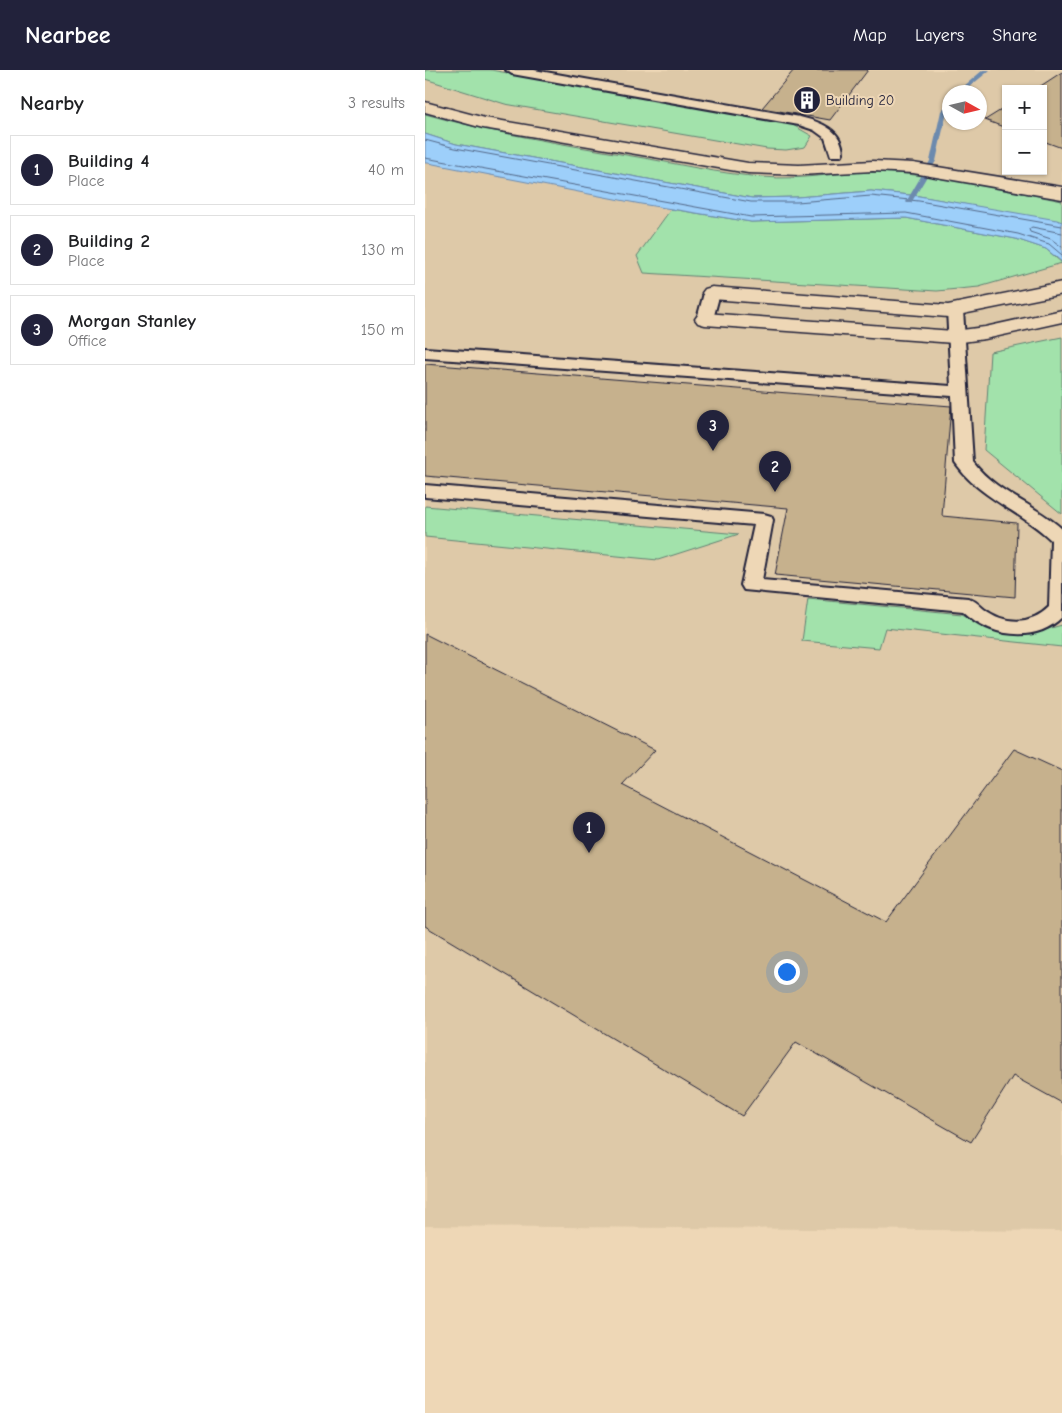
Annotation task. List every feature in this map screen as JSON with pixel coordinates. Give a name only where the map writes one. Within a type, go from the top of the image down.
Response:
[{"type":"street","points":[[425,90],[499,111],[755,154],[797,155],[872,151],[917,153],[1002,166]]},
{"type":"street","points":[[425,107],[483,123],[749,168],[799,170],[873,166],[913,168],[1062,193]]},
{"type":"street","points":[[1047,175],[1062,178]]},
{"type":"street","points":[[712,293],[955,310],[1062,288]]},
{"type":"street","points":[[705,319],[957,337],[985,333],[1062,316]]},
{"type":"lane","points":[[512,70],[800,121],[818,127],[831,136],[837,147],[836,152]]},
{"type":"lane","points":[[705,319],[712,293]]},
{"type":"lane","points":[[425,491],[764,520],[751,586],[968,605],[983,619],[1007,627],[1020,628],[1044,622],[1059,608],[1059,538],[1043,522],[969,471],[962,454],[955,310]]},
{"type":"lane","points":[[425,353],[960,392]]},
{"type":"shaded area","points":[[425,70],[1062,70],[1062,1231],[425,1226]]},
{"type":"green space","points":[[425,70],[491,70],[791,124],[812,136],[805,147],[786,150],[767,149],[505,104],[425,79]]},
{"type":"green space","points":[[425,114],[528,138],[730,173],[792,178],[879,172],[971,183],[1062,201],[1062,222],[919,196],[871,191],[797,197],[752,198],[456,144],[425,134]]},
{"type":"green space","points":[[671,209],[751,222],[906,218],[1016,239],[1046,249],[1062,263],[979,287],[937,291],[644,273],[637,256]]},
{"type":"green space","points":[[1062,337],[1062,514],[984,450],[990,352]]},
{"type":"green space","points":[[425,506],[739,534],[658,560],[425,537]]},
{"type":"green space","points":[[808,599],[962,614],[988,627],[1018,633],[1037,632],[1062,625],[1062,647],[885,628],[879,648],[802,641]]},
{"type":"water","points":[[425,134],[456,144],[752,198],[797,197],[871,191],[919,196],[1057,220],[1062,222],[1062,262],[1046,249],[1016,239],[906,218],[751,222],[641,204],[425,163]]},
{"type":"building","name":"Building 20","points":[[794,70],[868,70],[830,120],[762,108]]},
{"type":"building","points":[[1062,72],[1062,148],[1047,142],[1047,85],[1042,85]]},
{"type":"building","points":[[1002,109],[1002,126],[987,121],[987,119]]},
{"type":"building","points":[[425,364],[951,406],[942,516],[1017,523],[1015,597],[775,575],[788,508],[425,476]]},
{"type":"building","points":[[425,634],[655,750],[622,785],[886,922],[1014,749],[1062,771],[1062,1103],[1013,1076],[971,1142],[796,1042],[742,1116],[425,926]]},
{"type":"waterway","points":[[969,85],[987,70]]},
{"type":"waterway","points":[[909,202],[933,161],[942,120]]},
{"type":"place","name":"Building 20","points":[[807,100]]},
{"type":"place","name":"Morgan Stanley","points":[[713,451]]},
{"type":"place","name":"Building 2","points":[[775,492]]},
{"type":"place","name":"Building 4","points":[[589,853]]}]
